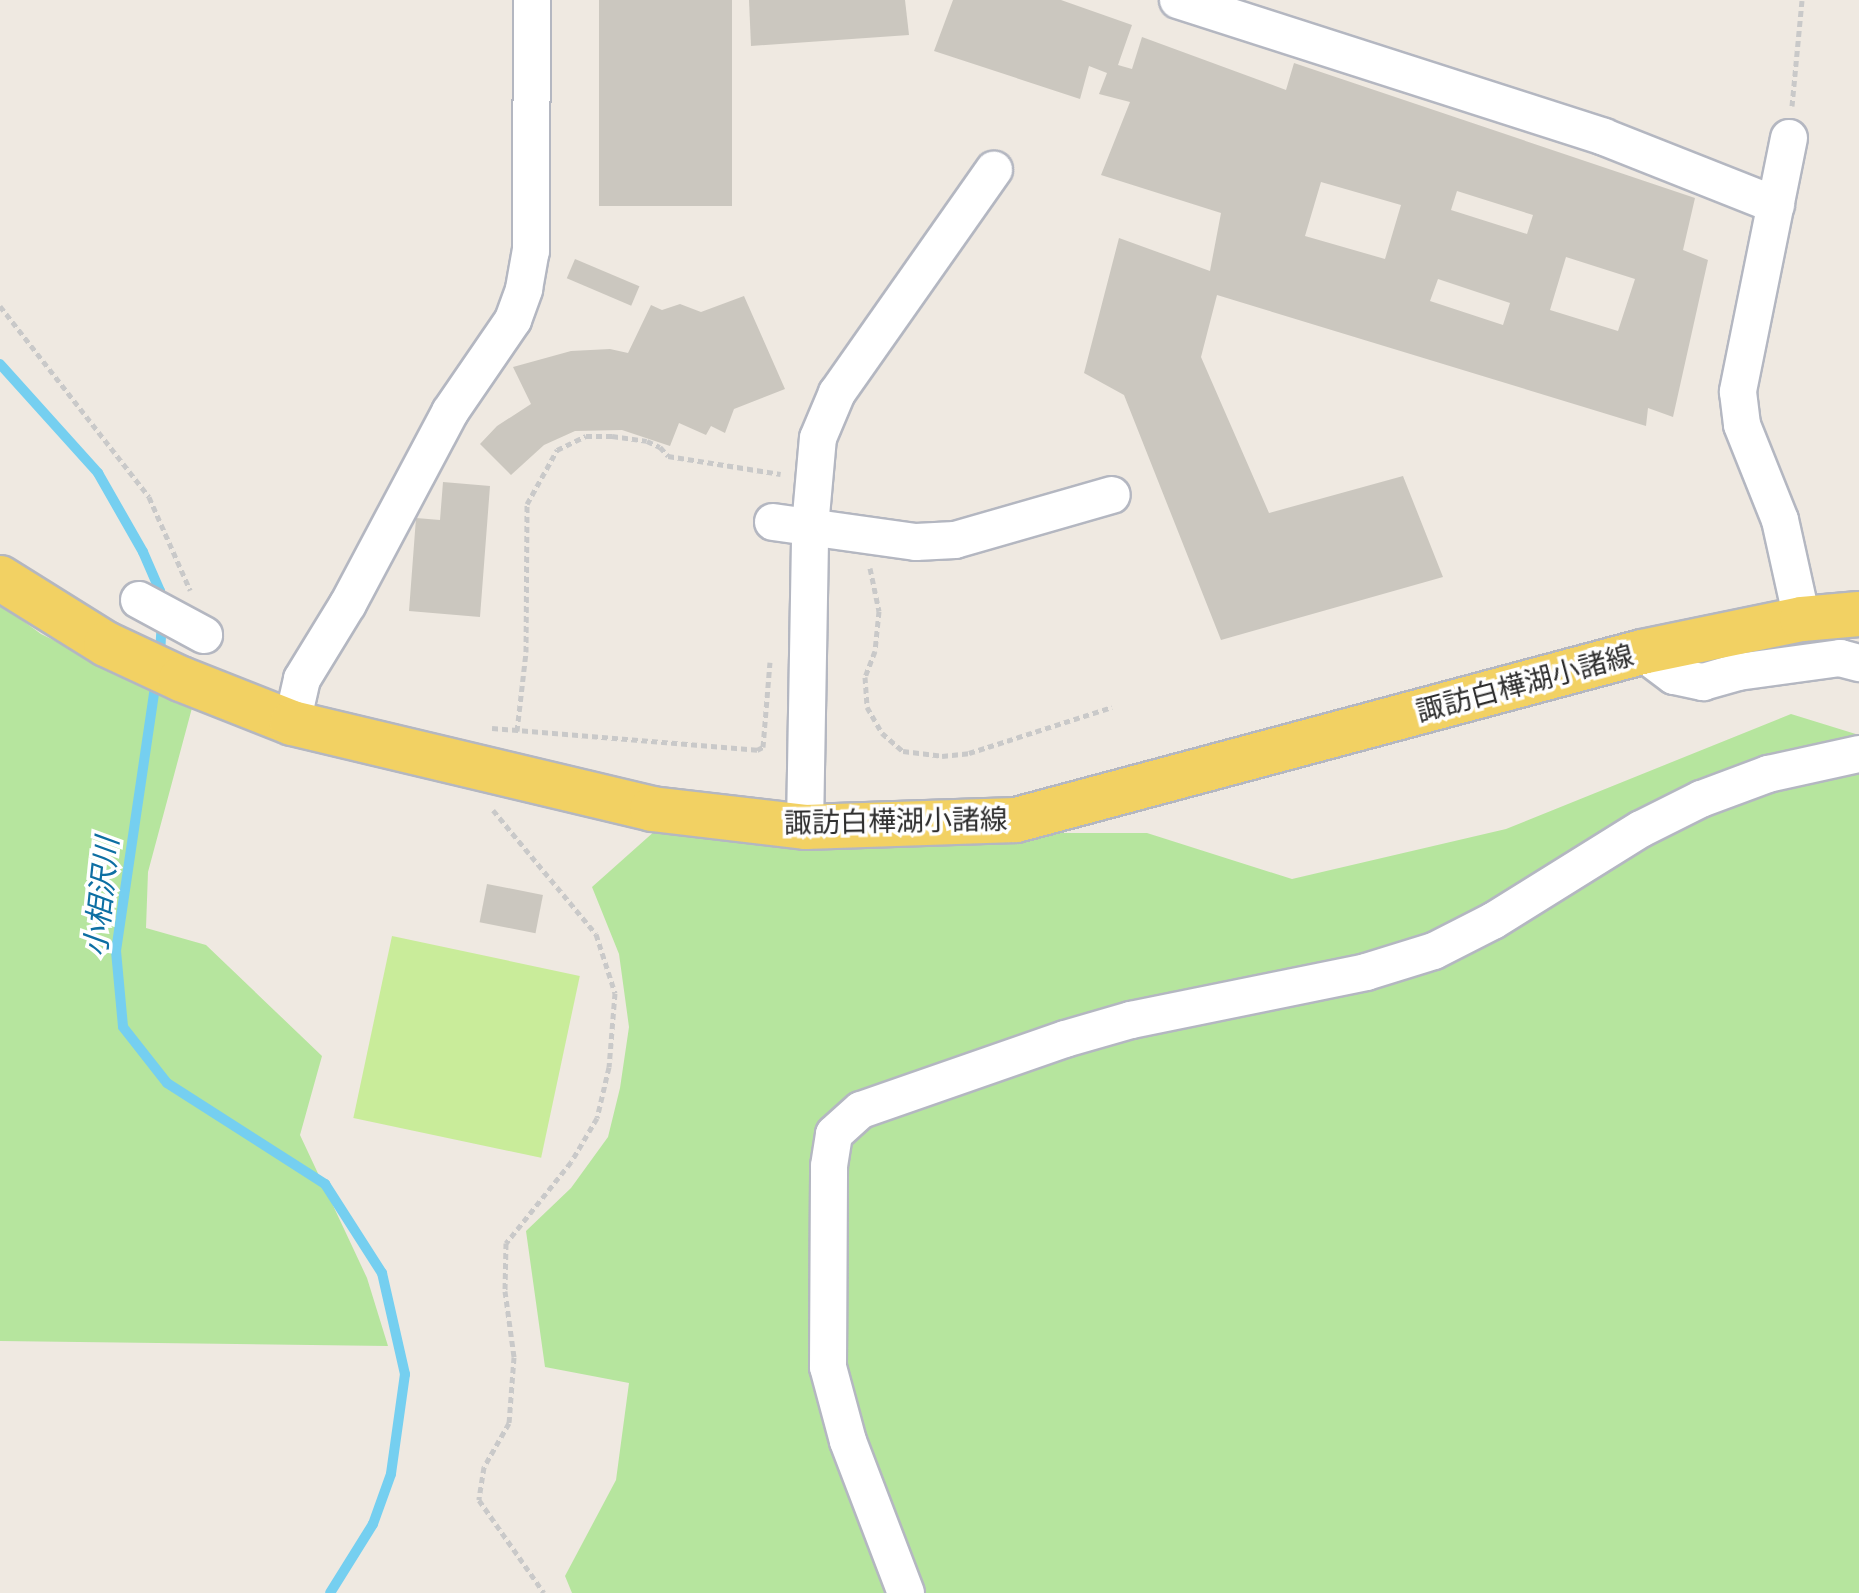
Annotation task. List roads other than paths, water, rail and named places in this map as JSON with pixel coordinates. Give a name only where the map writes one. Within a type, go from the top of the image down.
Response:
[{"type":"main road","name":"諏訪白樺湖小諸線","points":[[0,578],[106,644],[181,679],[292,723],[652,809],[805,827],[1016,820],[1642,652],[1802,619],[1859,614]]},
{"type":"street","points":[[292,723],[302,679],[348,604],[450,412],[513,320],[524,289],[531,251],[532,0]]},
{"type":"street","points":[[1178,0],[1604,137],[1776,205]]},
{"type":"street","points":[[1789,138],[1738,392],[1742,425],[1780,520],[1802,619]]},
{"type":"street","points":[[805,827],[810,527],[818,438],[837,393],[994,170]]},
{"type":"street","points":[[773,522],[916,542],[955,540],[1112,495]]},
{"type":"street","points":[[139,600],[204,635]]},
{"type":"street","points":[[1642,652],[1674,676],[1703,682],[1738,672],[1840,658],[1859,663]]},
{"type":"street","points":[[906,1593],[848,1441],[828,1367],[829,1166],[834,1134],[861,1110],[1065,1039],[1131,1020],[1366,972],[1434,951],[1493,921],[1641,829],[1701,799],[1768,774],[1859,754]]},
{"type":"waterway","name":"小相沢川","points":[[0,364],[98,473],[143,552],[160,591],[161,605]]},
{"type":"waterway","name":"小相沢川","points":[[160,656],[162,621]]},
{"type":"waterway","name":"小相沢川","points":[[156,680],[116,951],[123,1027],[167,1083],[325,1184],[382,1273],[405,1374],[391,1474],[373,1524],[330,1593]]}]
